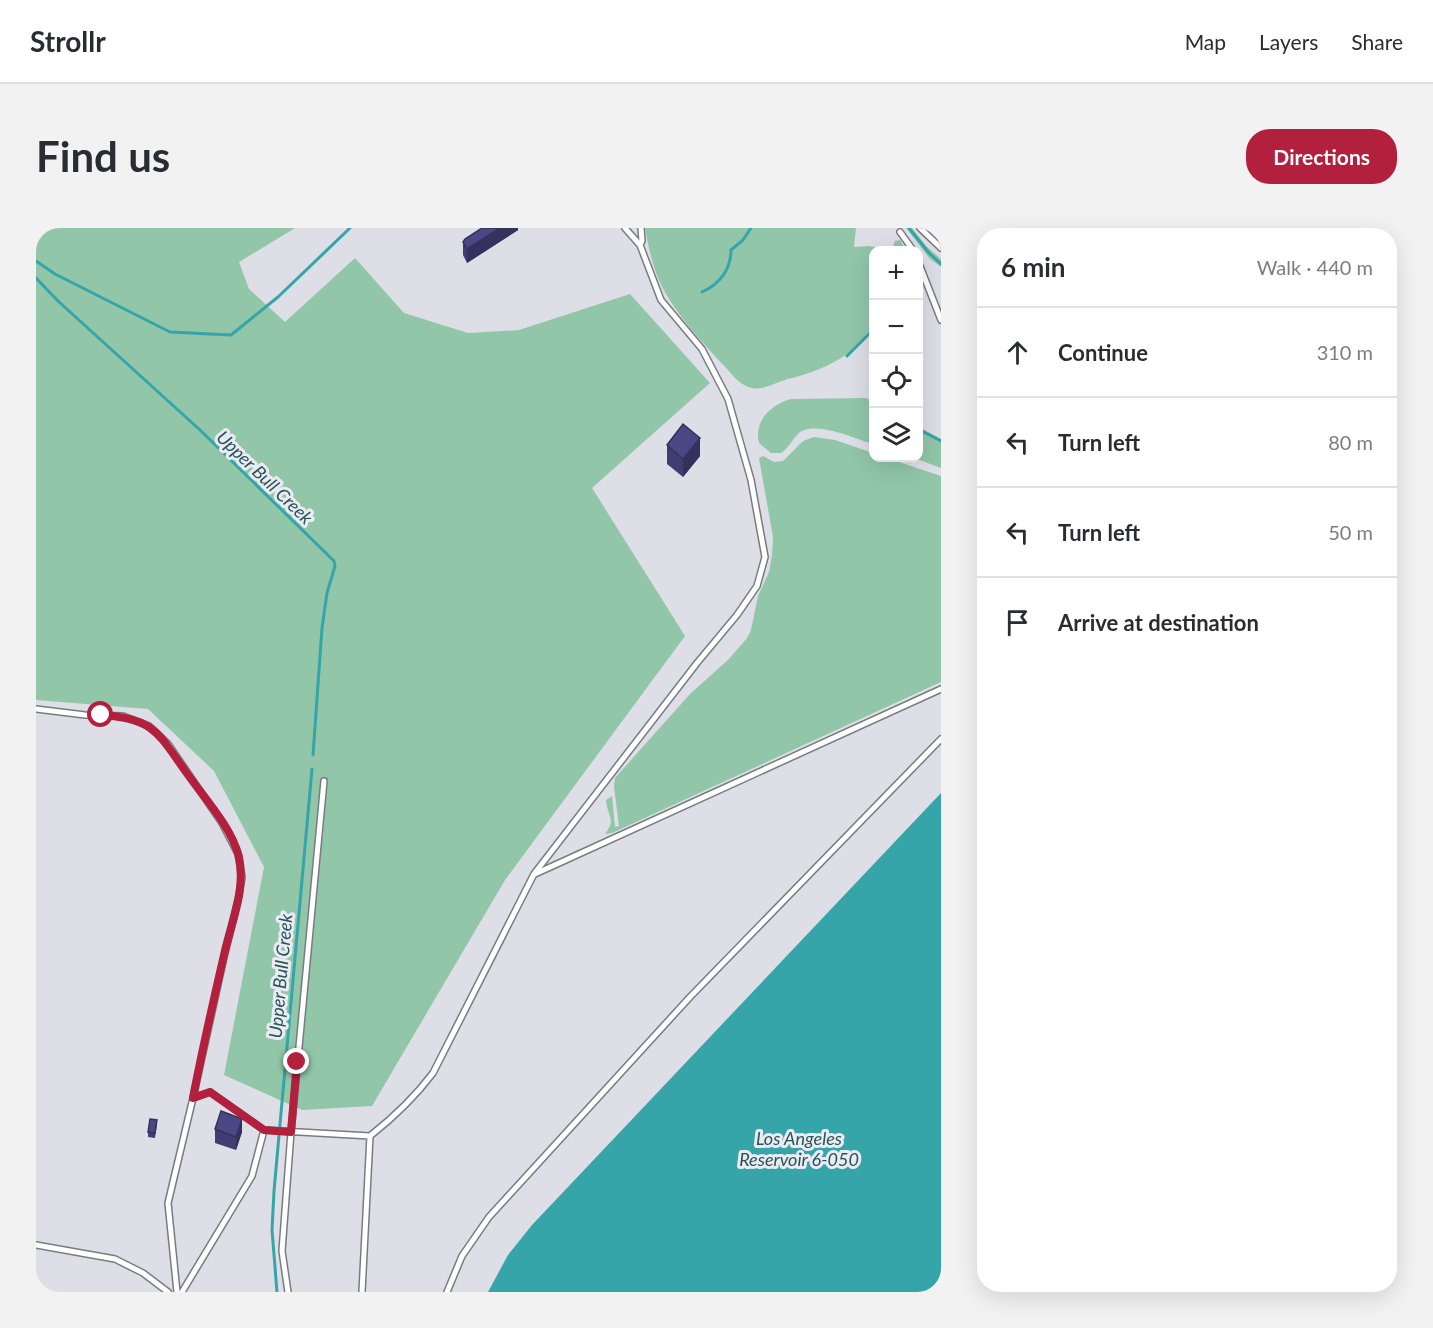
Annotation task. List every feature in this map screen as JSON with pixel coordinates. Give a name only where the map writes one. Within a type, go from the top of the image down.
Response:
[{"type":"lane","points":[[193,1098],[210,1092],[264,1130],[370,1136],[403,1108],[433,1072],[534,874],[697,663],[737,615],[757,586],[765,557],[751,480],[728,399],[702,349],[661,300],[640,245],[625,228]]},
{"type":"lane","points":[[640,245],[641,228]]},
{"type":"lane","points":[[920,228],[941,248]]},
{"type":"lane","points":[[900,232],[910,246]]},
{"type":"lane","points":[[923,274],[941,320]]},
{"type":"lane","points":[[534,874],[941,689]]},
{"type":"lane","points":[[36,709],[85,715],[123,716],[149,726],[168,744],[222,823],[238,855],[242,877],[239,896],[168,1203],[177,1292]]},
{"type":"lane","points":[[447,1292],[462,1256],[489,1217],[690,998],[941,739]]},
{"type":"lane","points":[[288,1292],[282,1251],[289,1131],[324,781]]},
{"type":"lane","points":[[182,1292],[252,1176],[264,1130]]},
{"type":"lane","points":[[362,1292],[370,1136]]},
{"type":"lane","points":[[36,1245],[115,1259],[143,1274],[168,1292]]},
{"type":"green space","points":[[36,228],[295,228],[239,262],[249,289],[285,322],[355,258],[404,313],[468,333],[519,330],[630,294],[710,383],[592,488],[685,636],[505,880],[372,1106],[302,1110],[224,1075],[264,867],[214,771],[148,709],[36,700]]},
{"type":"green space","points":[[645,228],[856,228],[854,247],[869,246],[869,335],[845,356],[824,367],[762,388],[750,387],[736,379],[681,317],[662,286],[650,253]]},
{"type":"green space","points":[[906,228],[912,228],[926,246],[941,259],[941,267],[930,259],[923,250],[923,246],[920,246]]},
{"type":"green space","points":[[900,240],[904,246],[893,246],[895,241]]},
{"type":"green space","points":[[791,399],[869,399],[869,443],[836,432],[807,429],[800,432],[781,453],[771,453],[759,443],[761,421],[771,409]]},
{"type":"green space","points":[[923,429],[941,439],[941,468],[923,461]]},
{"type":"green space","points":[[814,437],[835,440],[869,452],[869,462],[899,462],[941,476],[941,682],[612,833],[605,834],[611,821],[606,800],[612,796],[615,827],[619,826],[615,778],[690,694],[729,659],[747,638],[751,630],[758,596],[769,572],[772,555],[773,537],[759,458],[763,456],[774,462],[783,461],[803,441]]},
{"type":"water","name":"Los Angeles Reservoir 6-050","points":[[941,793],[941,1292],[488,1292],[508,1255],[532,1225]]},
{"type":"building","points":[[482,228],[500,228],[467,249],[463,242],[465,239]]},
{"type":"building","points":[[683,424],[700,438],[683,459],[667,445]]},
{"type":"building","points":[[221,1111],[242,1119],[236,1137],[215,1129]]},
{"type":"building","points":[[150,1119],[157,1120],[155,1133],[148,1132]]},
{"type":"waterway","points":[[36,261],[55,274],[170,332],[231,335],[278,297],[350,228]]},
{"type":"waterway","points":[[702,292],[714,285],[727,270],[731,250],[743,240],[751,228]]},
{"type":"waterway","points":[[909,228],[941,264]]},
{"type":"waterway","name":"Upper Bull Creek","points":[[36,278],[58,301],[200,430],[334,561],[335,566],[327,593],[322,628],[313,755]]},
{"type":"waterway","points":[[847,356],[869,334]]},
{"type":"waterway","points":[[923,432],[941,441]]},
{"type":"waterway","name":"Upper Bull Creek","points":[[277,1292],[272,1230],[274,1191],[312,769]]},
{"type":"route","points":[[101,715],[123,716],[149,726],[168,744],[222,823],[238,855],[242,877],[239,896],[193,1098],[210,1092],[264,1130],[291,1132],[297,1062]]}]
